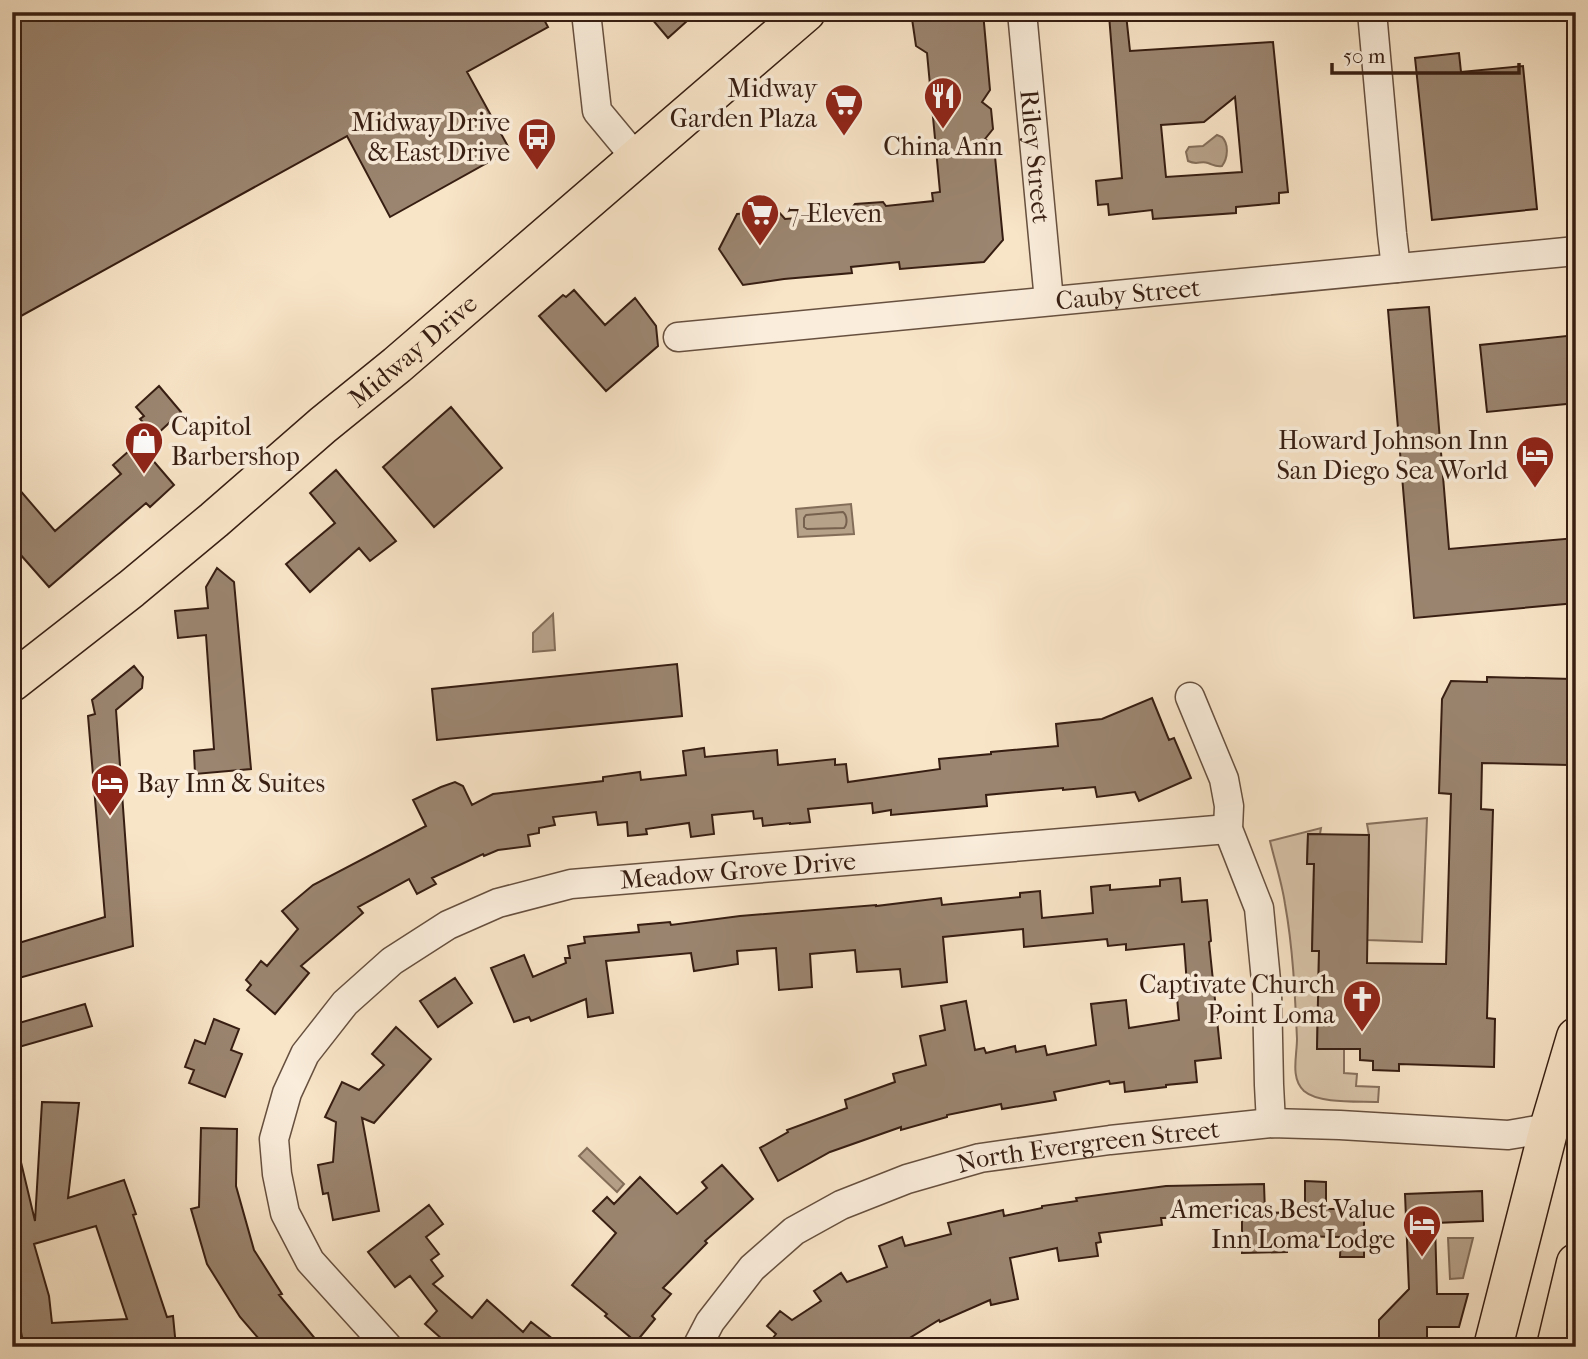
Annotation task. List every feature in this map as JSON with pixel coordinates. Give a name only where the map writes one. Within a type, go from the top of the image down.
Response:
[{"type":"main road","name":"Midway Drive","points":[[12,682],[204,529],[806,12]]},
{"type":"main road","points":[[1493,1347],[1549,1128],[1576,1037]]},
{"type":"main road","points":[[1556,1347],[1576,1263]]},
{"type":"street","points":[[586,12],[597,111],[636,158]]},
{"type":"street","name":"Riley Street","points":[[1022,12],[1049,301]]},
{"type":"street","points":[[1372,12],[1396,268]]},
{"type":"street","name":"Cauby Street","points":[[678,337],[1576,251]]},
{"type":"street","points":[[1190,697],[1224,779],[1229,806],[1228,829],[1259,908],[1268,991],[1271,1123]]},
{"type":"street","name":"Meadow Grove Drive","points":[[388,1347],[310,1261],[285,1213],[277,1174],[274,1139],[287,1093],[305,1054],[345,1003],[392,961],[447,925],[499,903],[571,884],[1228,829]]},
{"type":"street","name":"North Evergreen Street","points":[[697,1347],[710,1322],[752,1268],[794,1231],[841,1205],[907,1179],[980,1158],[1110,1140],[1271,1123],[1508,1135],[1549,1128]]},
{"type":"shaded area","points":[[1427,818],[1422,942],[1367,940],[1367,824]]},
{"type":"shaded area","points":[[1321,828],[1320,834],[1308,834],[1307,864],[1314,864],[1312,950],[1319,951],[1317,1048],[1344,1049],[1344,1073],[1357,1074],[1356,1086],[1379,1087],[1378,1102],[1319,1098],[1304,1091],[1297,1080],[1290,937],[1282,888],[1270,841]]},
{"type":"water","points":[[1217,135],[1222,137],[1227,147],[1222,166],[1188,161],[1186,152],[1189,147],[1203,146]]},
{"type":"water","points":[[851,504],[854,534],[798,537],[796,509]]},
{"type":"water","points":[[553,614],[555,650],[533,652],[533,633]]},
{"type":"water","points":[[587,1148],[624,1184],[617,1192],[579,1156]]},
{"type":"water","points":[[1448,1238],[1473,1238],[1463,1278],[1450,1279]]},
{"type":"building","points":[[12,12],[540,12],[548,27],[467,72],[510,150],[390,217],[347,136],[12,321]]},
{"type":"building","points":[[646,12],[697,12],[668,38]]},
{"type":"building","points":[[911,12],[983,12],[990,90],[982,102],[991,109],[993,129],[985,139],[994,146],[1003,240],[984,262],[900,269],[899,262],[851,267],[852,273],[743,285],[719,249],[737,214],[778,211],[785,219],[847,214],[855,204],[883,202],[886,206],[933,201],[932,193],[940,192],[927,53],[916,46]]},
{"type":"building","points":[[1126,14],[1130,51],[1273,42],[1288,192],[1279,193],[1279,203],[1236,207],[1236,213],[1153,219],[1152,210],[1109,215],[1108,204],[1098,205],[1096,181],[1122,178],[1109,15]],"holes":[[[1235,97],[1242,172],[1166,177],[1161,125],[1204,122]]]},
{"type":"building","points":[[1459,53],[1461,72],[1523,66],[1537,209],[1432,220],[1415,58]]},
{"type":"building","points":[[574,290],[605,325],[635,298],[656,326],[658,346],[606,391],[539,316],[563,295],[566,297]]},
{"type":"building","points":[[1429,307],[1449,549],[1576,538],[1576,603],[1414,618],[1388,310]]},
{"type":"building","points":[[1576,335],[1576,403],[1487,412],[1480,345]]},
{"type":"building","points":[[159,386],[181,412],[155,436],[140,419],[144,416],[136,407]]},
{"type":"building","points":[[451,407],[502,468],[434,527],[383,467]]},
{"type":"building","points":[[138,443],[174,485],[150,507],[146,503],[49,587],[12,545],[12,481],[55,531],[121,474],[113,465]]},
{"type":"building","points":[[336,470],[396,541],[370,561],[359,548],[310,592],[286,564],[335,523],[310,493]]},
{"type":"building","points":[[217,568],[234,582],[251,769],[195,774],[194,751],[214,749],[206,635],[178,638],[175,611],[208,608],[206,587]]},
{"type":"building","points":[[677,664],[682,716],[437,740],[432,689]]},
{"type":"building","name":"Bay Inn & Suites","points":[[134,666],[143,677],[142,688],[116,710],[133,946],[12,980],[12,945],[105,917],[88,716],[95,714],[92,700]]},
{"type":"building","points":[[1487,677],[1572,679],[1569,765],[1482,763],[1481,809],[1493,810],[1487,1018],[1495,1019],[1494,1067],[1399,1064],[1399,1071],[1373,1070],[1373,1061],[1360,1060],[1360,1049],[1317,1049],[1319,951],[1312,951],[1314,864],[1307,864],[1308,834],[1369,835],[1367,963],[1446,964],[1451,794],[1439,793],[1442,699],[1451,681],[1487,682]]},
{"type":"building","points":[[1152,698],[1169,740],[1174,738],[1191,778],[1139,801],[1135,792],[1097,797],[1095,787],[1063,788],[986,795],[987,806],[891,815],[891,810],[873,813],[872,803],[808,809],[810,822],[763,826],[762,818],[754,819],[753,811],[712,815],[714,834],[691,837],[689,823],[646,829],[647,834],[628,836],[627,822],[598,825],[596,812],[553,817],[555,825],[539,828],[539,833],[528,835],[530,846],[498,850],[484,856],[483,854],[432,878],[436,884],[417,894],[409,879],[358,907],[363,913],[301,966],[309,973],[275,1014],[247,990],[251,985],[246,980],[261,961],[267,966],[298,929],[282,911],[313,885],[426,826],[413,800],[455,782],[463,786],[472,805],[493,794],[603,781],[603,777],[640,772],[641,780],[686,775],[683,751],[704,748],[705,757],[777,750],[778,765],[835,759],[835,765],[846,764],[848,782],[940,769],[939,759],[1058,746],[1056,724],[1102,719]]},
{"type":"building","points":[[1180,878],[1182,902],[1207,900],[1221,1058],[1195,1061],[1197,1082],[1125,1092],[1124,1082],[1110,1084],[1109,1081],[1054,1092],[1056,1100],[1002,1109],[1001,1104],[947,1115],[901,1130],[901,1127],[830,1152],[778,1181],[760,1148],[788,1132],[787,1130],[847,1108],[845,1100],[895,1082],[893,1074],[926,1065],[920,1036],[945,1030],[941,1006],[966,1001],[975,1050],[984,1048],[986,1053],[1015,1046],[1016,1052],[1045,1046],[1047,1055],[1096,1045],[1091,1004],[1126,1000],[1129,1028],[1179,1020],[1176,986],[1187,985],[1184,944],[1126,950],[1126,944],[1108,946],[1107,939],[1024,947],[1023,929],[943,937],[947,982],[902,987],[900,969],[857,972],[855,950],[810,954],[812,987],[779,990],[776,948],[737,951],[738,964],[694,971],[691,953],[606,961],[613,1013],[588,1017],[586,999],[531,1021],[529,1017],[514,1022],[491,968],[524,955],[533,977],[566,963],[565,958],[570,958],[568,946],[585,943],[584,937],[639,932],[638,925],[670,922],[671,925],[941,898],[942,905],[1020,897],[1020,893],[1040,891],[1042,918],[1093,913],[1091,887],[1110,885],[1110,890],[1160,886],[1160,880]]},
{"type":"building","points":[[455,978],[472,1003],[438,1027],[420,1001]]},
{"type":"building","points":[[85,1004],[92,1026],[12,1049],[12,1025]]},
{"type":"building","points":[[214,1019],[239,1029],[231,1050],[242,1054],[225,1097],[189,1083],[194,1070],[185,1067],[195,1040],[205,1044]]},
{"type":"building","points":[[396,1027],[431,1059],[374,1123],[362,1118],[379,1211],[333,1220],[328,1193],[323,1194],[318,1165],[333,1162],[336,1122],[325,1117],[342,1082],[359,1090],[384,1065],[372,1054]]},
{"type":"building","points":[[42,1102],[79,1103],[68,1198],[124,1180],[167,1317],[173,1316],[176,1347],[24,1347],[12,1287],[12,1159],[20,1158],[35,1221]],"holes":[[[96,1226],[127,1319],[52,1323],[49,1296],[34,1244]]]},
{"type":"building","points":[[201,1128],[237,1129],[236,1186],[254,1250],[282,1294],[279,1295],[322,1347],[266,1347],[240,1317],[207,1264],[191,1209],[199,1207]]},
{"type":"building","points":[[722,1165],[753,1199],[705,1241],[707,1243],[663,1288],[671,1294],[652,1316],[655,1319],[636,1342],[572,1285],[616,1233],[593,1211],[607,1197],[614,1204],[640,1177],[677,1214],[707,1188],[702,1182]]},
{"type":"building","points":[[1305,1181],[1326,1182],[1326,1209],[1364,1209],[1364,1257],[1340,1257],[1341,1237],[1287,1236],[1287,1252],[1242,1253],[1242,1217],[1161,1218],[1162,1225],[1099,1233],[1101,1242],[1096,1243],[1098,1256],[1059,1261],[1057,1248],[1010,1258],[1018,1299],[991,1305],[990,1300],[940,1322],[939,1320],[895,1347],[766,1347],[776,1334],[767,1326],[780,1311],[792,1320],[821,1301],[814,1291],[841,1273],[847,1282],[887,1267],[879,1246],[902,1237],[905,1246],[951,1234],[948,1223],[1003,1210],[1004,1216],[1042,1206],[1077,1201],[1076,1198],[1166,1186],[1264,1184],[1265,1213],[1305,1212]]},
{"type":"building","name":"Americas Best Value Inn Loma Lodge","points":[[1482,1191],[1483,1221],[1435,1223],[1437,1294],[1468,1294],[1459,1327],[1427,1327],[1427,1347],[1379,1347],[1379,1320],[1409,1289],[1405,1194]]},
{"type":"building","points":[[429,1205],[443,1224],[426,1237],[439,1254],[431,1260],[443,1276],[433,1284],[472,1318],[487,1300],[523,1332],[531,1322],[563,1347],[451,1347],[425,1324],[437,1311],[410,1276],[395,1287],[368,1252]]},
{"type":"place","name":"China Ann","points":[[943,130]]},
{"type":"place","name":"Midway Garden Plaza","points":[[844,137]]},
{"type":"place","name":"Midway Drive & East Drive","points":[[537,171]]},
{"type":"place","name":"7-Eleven","points":[[760,247]]},
{"type":"place","name":"Capitol Barbershop","points":[[144,475]]},
{"type":"place","name":"Howard Johnson Inn San Diego Sea World","points":[[1535,489]]},
{"type":"place","name":"Bay Inn & Suites","points":[[110,817]]},
{"type":"place","name":"Captivate Church Point Loma","points":[[1362,1033]]},
{"type":"place","name":"Americas Best Value Inn Loma Lodge","points":[[1422,1258]]}]
